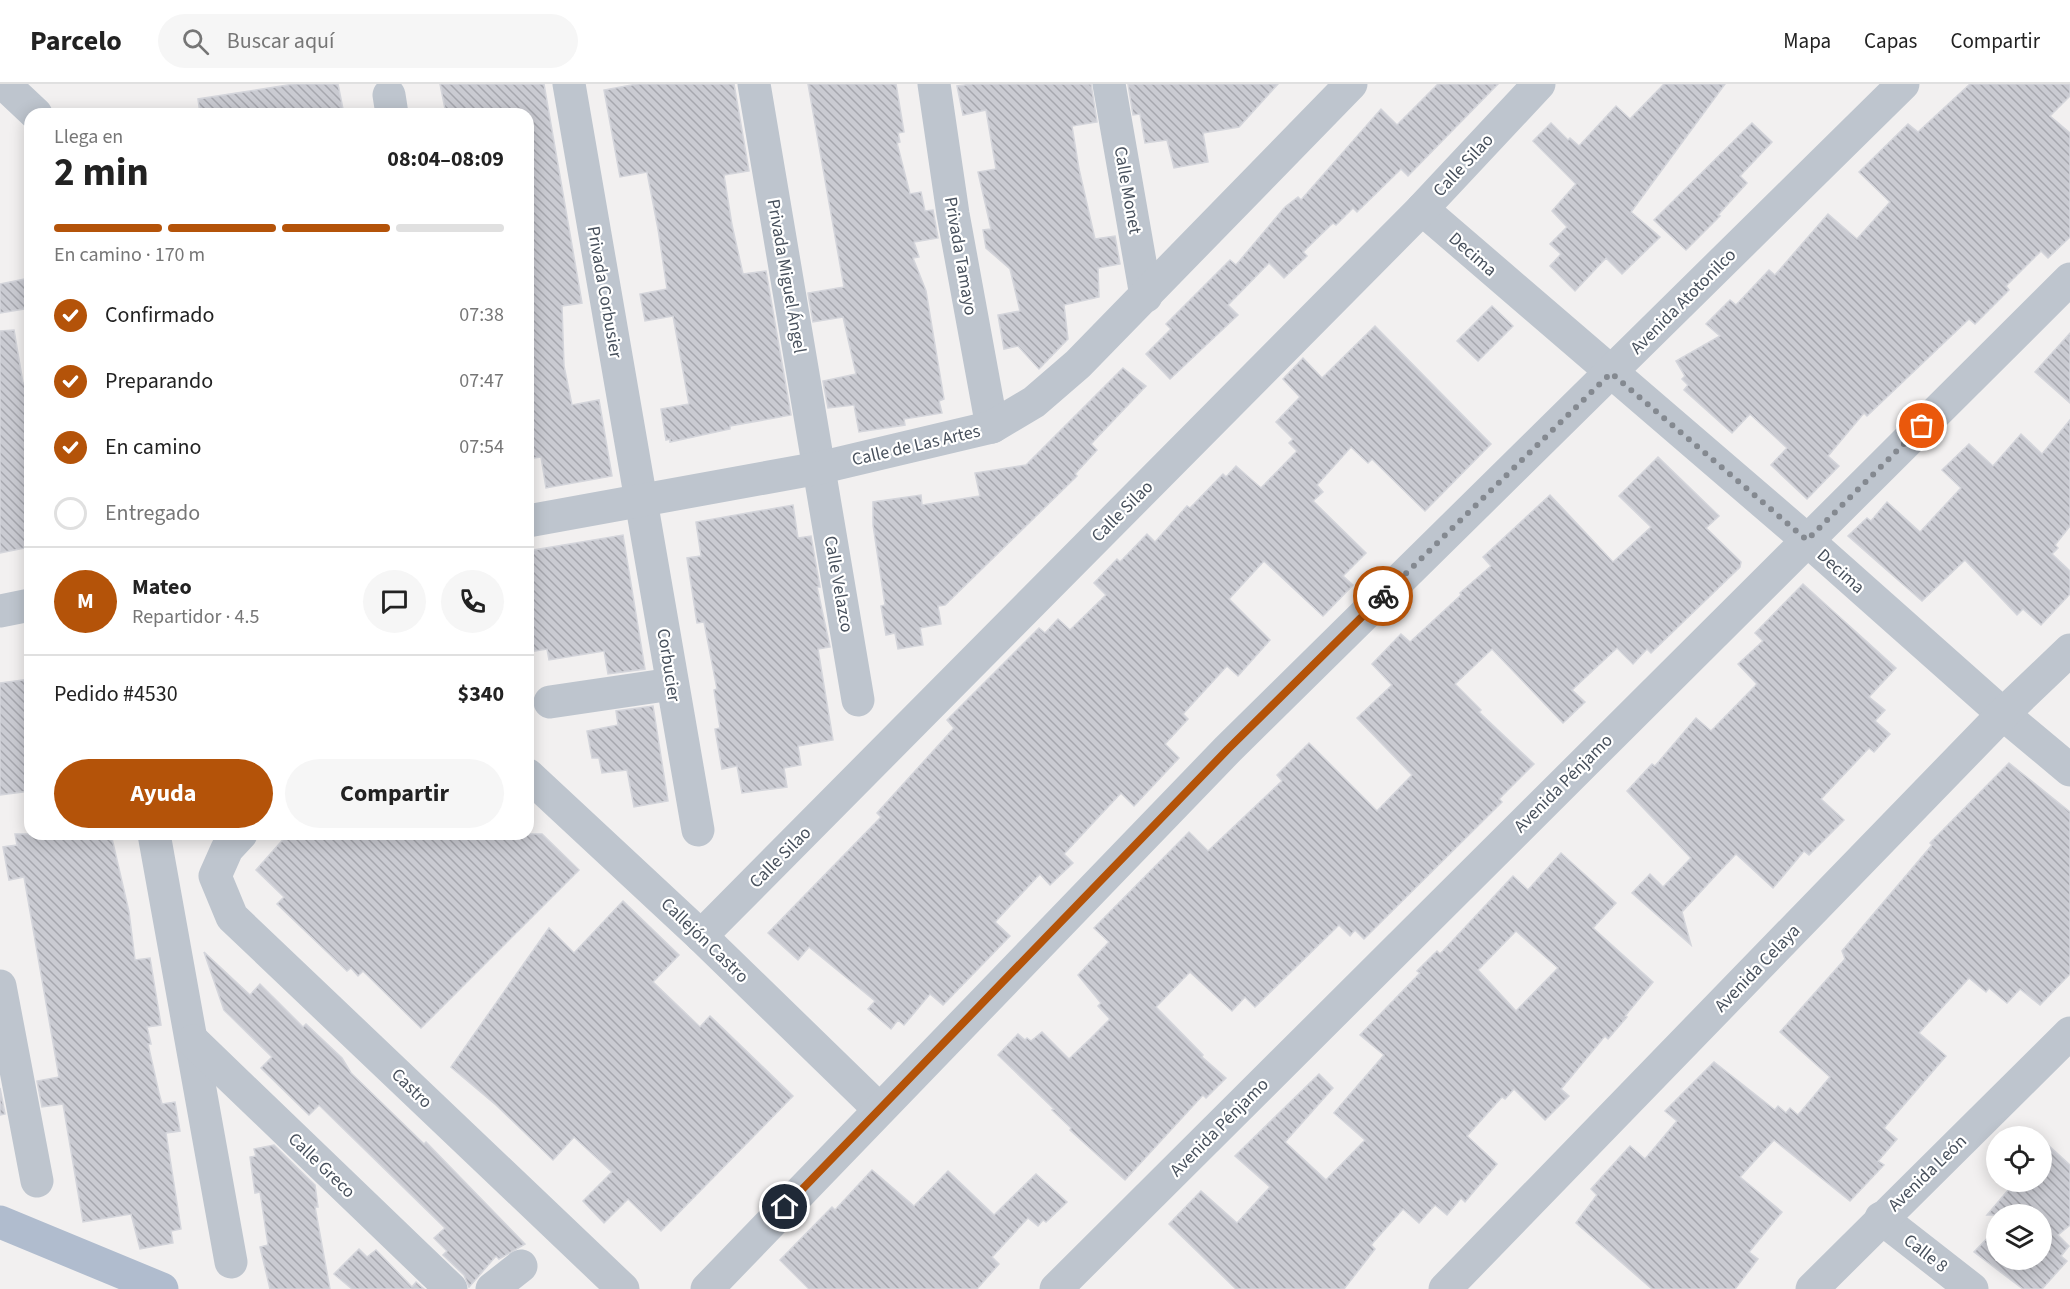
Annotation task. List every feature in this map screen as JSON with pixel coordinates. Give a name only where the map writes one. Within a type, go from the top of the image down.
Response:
[{"type":"main road","points":[[0,1222],[162,1289]]},
{"type":"street","points":[[4,84],[31,108]]},
{"type":"street","points":[[32,84],[37,108]]},
{"type":"street","name":"Privada Corbusier","points":[[569,84],[640,499]]},
{"type":"street","name":"Privada Miguel Ángel","points":[[754,84],[819,468]]},
{"type":"street","name":"Privada Tamayo","points":[[934,84],[952,214],[992,427]]},
{"type":"street","name":"Calle Monet","points":[[1109,84],[1146,296]]},
{"type":"street","name":"Calle de Las Artes","points":[[534,520],[819,468],[992,427],[1034,402],[1078,364],[1351,84]]},
{"type":"street","name":"Calle Silao","points":[[701,936],[1422,209],[1539,84]]},
{"type":"street","name":"Avenida Atotonilco","points":[[707,1289],[1228,749],[1903,84]]},
{"type":"street","name":"Decima","points":[[1422,209],[2070,770]]},
{"type":"street","name":"Avenida Pénjamo","points":[[1056,1289],[2070,279]]},
{"type":"street","name":"Calle Velazco","points":[[819,468],[858,700]]},
{"type":"street","name":"Corbucier","points":[[640,499],[698,830]]},
{"type":"street","points":[[0,611],[24,606]]},
{"type":"street","name":"Avenida Celaya","points":[[1445,1289],[2003,714],[2070,650]]},
{"type":"street","points":[[550,702],[672,684]]},
{"type":"street","name":"Callejón Castro","points":[[534,781],[701,936],[879,1109]]},
{"type":"street","points":[[155,840],[231,1262]]},
{"type":"street","name":"Castro","points":[[236,840],[227,849],[215,876],[232,917],[623,1289]]},
{"type":"street","points":[[0,986],[37,1181]]},
{"type":"street","name":"Avenida León","points":[[1812,1289],[1881,1218],[2068,1039]]},
{"type":"street","name":"Calle Greco","points":[[192,1041],[451,1289]]},
{"type":"street","name":"Calle 8","points":[[1881,1218],[1972,1289]]},
{"type":"street","points":[[492,1289],[521,1266]]},
{"type":"building","points":[[294,84],[338,84],[343,108],[199,108],[198,99]]},
{"type":"building","points":[[440,84],[544,84],[582,303],[562,306],[564,366],[572,405],[599,400],[612,476],[546,488],[541,457],[534,458],[534,108],[445,108]]},
{"type":"building","points":[[637,84],[734,84],[749,171],[724,175],[732,225],[743,274],[766,271],[791,415],[730,426],[730,429],[670,442],[670,439],[666,440],[661,409],[689,404],[673,316],[645,321],[640,294],[667,289],[658,229],[647,172],[620,177],[604,90]]},
{"type":"building","points":[[808,84],[896,84],[904,132],[898,133],[900,142],[897,143],[910,194],[921,192],[925,211],[933,210],[938,238],[914,242],[919,257],[913,258],[926,291],[944,399],[939,401],[942,413],[904,419],[905,425],[859,432],[854,405],[828,408],[823,381],[856,374],[843,317],[813,322],[808,293],[844,287]]},
{"type":"building","points":[[1091,84],[1097,122],[1072,126],[1095,239],[1115,236],[1120,264],[1098,268],[1099,297],[1064,305],[1068,339],[1039,369],[1018,346],[1004,349],[998,315],[1020,311],[1010,269],[986,248],[983,230],[991,229],[978,172],[996,169],[986,110],[963,115],[957,86]]},
{"type":"building","points":[[1128,84],[1278,84],[1239,127],[1203,133],[1208,162],[1174,168],[1167,140],[1145,143],[1140,114],[1133,115]]},
{"type":"building","points":[[1438,84],[1498,84],[1408,176],[1401,169],[1357,212],[1353,208],[1336,225],[1333,223],[1303,252],[1307,256],[1284,278],[1269,263],[1228,305],[1238,315],[1170,379],[1146,354],[1171,329],[1166,324],[1230,260],[1236,265],[1285,207],[1298,197],[1301,200],[1381,109],[1397,125]]},
{"type":"building","points":[[1664,84],[1725,84],[1631,212],[1660,237],[1622,274],[1606,258],[1575,291],[1550,266],[1561,254],[1550,244],[1567,227],[1552,211],[1576,184],[1533,141],[1551,123],[1568,140],[1570,138],[1579,146],[1616,106],[1630,119]]},
{"type":"building","points":[[1970,84],[2070,84],[2070,96],[2050,116],[2070,133],[2070,237],[2048,258],[2041,251],[2006,286],[2009,290],[1975,324],[1969,319],[1867,416],[1864,413],[1828,456],[1839,466],[1807,499],[1771,465],[1787,448],[1750,414],[1732,433],[1684,390],[1688,385],[1682,379],[1685,376],[1676,361],[1720,336],[1706,324],[1730,300],[1736,305],[1769,270],[1775,275],[1828,214],[1857,239],[1890,202],[1859,172],[1908,124],[1918,132]]},
{"type":"building","points":[[1752,123],[1772,142],[1740,176],[1747,183],[1718,215],[1720,216],[1686,250],[1654,220]]},
{"type":"building","points":[[24,279],[24,309],[0,313],[0,284]]},
{"type":"building","points":[[1492,306],[1513,326],[1478,361],[1457,341]]},
{"type":"building","points":[[1375,326],[1491,444],[1425,511],[1372,459],[1368,463],[1351,447],[1317,485],[1323,492],[1313,501],[1366,553],[1343,576],[1353,585],[1323,616],[1264,561],[1229,599],[1270,640],[1238,676],[1227,666],[1183,714],[1188,719],[1165,744],[1179,758],[1134,806],[1121,793],[1064,854],[1073,863],[1050,885],[1040,874],[995,922],[1010,936],[943,1005],[930,994],[904,1025],[898,1020],[891,1029],[868,1009],[875,1001],[809,947],[798,960],[768,933],[881,817],[877,813],[954,728],[947,720],[1039,628],[1045,633],[1058,619],[1070,630],[1106,595],[1094,583],[1117,559],[1120,562],[1147,534],[1155,542],[1187,506],[1190,508],[1223,474],[1226,477],[1236,466],[1261,488],[1297,451],[1289,443],[1293,439],[1276,422],[1300,397],[1283,379],[1303,358],[1322,378]]},
{"type":"building","points":[[14,330],[24,383],[24,548],[0,553],[0,331]]},
{"type":"building","points":[[2070,333],[2070,403],[2035,372]]},
{"type":"building","points":[[1123,368],[1146,386],[1091,444],[1097,450],[1075,474],[1077,476],[945,605],[938,606],[941,624],[920,628],[923,645],[898,649],[895,633],[886,635],[881,606],[885,605],[873,525],[873,502],[921,495],[922,505],[980,496],[975,473],[1026,465]]},
{"type":"building","points":[[2070,420],[2070,526],[2055,545],[2058,548],[2052,554],[2070,571],[2070,594],[2041,625],[2023,609],[2017,615],[1965,560],[1922,601],[1848,536],[1867,518],[1871,521],[1887,502],[1920,532],[1961,488],[1942,470],[1969,444],[1993,466],[2021,434],[2042,454]]},
{"type":"building","points":[[1658,457],[1719,516],[1706,528],[1741,562],[1740,567],[1651,653],[1647,649],[1633,664],[1617,648],[1572,690],[1585,702],[1563,723],[1492,649],[1455,684],[1481,710],[1479,712],[1534,764],[1499,799],[1502,802],[1364,939],[1355,930],[1350,936],[1339,925],[1255,1007],[1245,997],[1232,1011],[1190,972],[1156,1007],[1203,1055],[1202,1057],[1226,1078],[1206,1098],[1203,1095],[1125,1180],[1070,1130],[1071,1128],[1052,1110],[1054,1109],[998,1055],[1018,1034],[1025,1040],[1027,1038],[1031,1041],[1042,1032],[1069,1059],[1110,1019],[1098,1006],[1101,1003],[1078,975],[1109,942],[1094,928],[1189,832],[1208,851],[1282,781],[1277,775],[1309,743],[1377,811],[1412,775],[1357,718],[1392,685],[1372,664],[1401,634],[1410,642],[1461,595],[1460,593],[1491,566],[1483,557],[1550,495],[1613,562],[1651,527],[1619,496]]},
{"type":"building","points":[[793,505],[798,538],[811,536],[820,587],[817,587],[830,647],[818,649],[833,740],[798,746],[801,765],[784,768],[787,787],[742,793],[737,766],[722,769],[715,729],[720,728],[714,690],[717,689],[704,622],[697,623],[687,558],[701,556],[696,522]]},
{"type":"building","points":[[623,535],[645,669],[608,674],[604,651],[549,660],[547,649],[534,651],[534,550]]},
{"type":"building","points":[[1803,584],[1896,668],[1869,697],[1885,710],[1875,721],[1890,734],[1874,752],[1869,748],[1821,799],[1844,820],[1809,855],[1804,851],[1773,888],[1736,854],[1718,873],[1682,912],[1691,945],[1632,893],[1650,874],[1663,887],[1691,858],[1627,791],[1652,764],[1655,766],[1696,718],[1711,731],[1757,684],[1738,664],[1763,641],[1755,633]]},
{"type":"building","points":[[24,680],[24,792],[0,795],[0,683]]},
{"type":"building","points":[[653,706],[668,801],[634,807],[627,770],[602,773],[599,758],[592,758],[587,731],[618,725],[616,711]]},
{"type":"building","points":[[2009,763],[2070,812],[2070,974],[2040,1005],[2020,989],[2007,1003],[1989,988],[1986,992],[1969,978],[1919,1033],[1946,1056],[1884,1128],[1897,1139],[1878,1161],[1884,1165],[1850,1201],[1774,1140],[1740,1177],[1782,1212],[1749,1252],[1758,1259],[1735,1289],[1652,1289],[1576,1223],[1597,1195],[1591,1189],[1630,1146],[1645,1159],[1677,1121],[1665,1111],[1714,1062],[1775,1110],[1778,1106],[1786,1113],[1790,1108],[1798,1115],[1830,1077],[1780,1032],[1845,959],[1842,951],[1932,845],[1930,843]]},
{"type":"building","points":[[15,834],[24,834],[24,840],[112,840],[129,912],[135,960],[150,958],[161,1025],[147,1027],[151,1044],[148,1044],[159,1093],[162,1104],[175,1102],[180,1131],[166,1133],[181,1229],[171,1231],[173,1243],[140,1249],[131,1214],[83,1222],[63,1104],[42,1107],[37,1081],[59,1077],[24,877],[9,880],[3,847],[17,845]]},
{"type":"building","points":[[534,834],[542,834],[579,870],[421,1028],[363,971],[358,976],[351,968],[347,971],[277,904],[284,897],[256,870],[283,840],[534,840]]},
{"type":"building","points":[[1561,853],[1616,903],[1593,928],[1653,982],[1625,1016],[1627,1017],[1608,1039],[1605,1036],[1561,1089],[1569,1096],[1545,1120],[1514,1089],[1505,1099],[1502,1097],[1467,1136],[1497,1164],[1465,1202],[1461,1198],[1447,1215],[1435,1205],[1419,1223],[1403,1209],[1371,1245],[1375,1249],[1344,1289],[1236,1289],[1169,1224],[1201,1191],[1237,1223],[1270,1187],[1235,1156],[1319,1074],[1333,1088],[1285,1142],[1326,1180],[1365,1140],[1334,1113],[1384,1055],[1360,1035],[1420,973],[1417,971],[1437,951],[1440,954],[1513,876],[1528,890]],"holes":[[[1516,931],[1558,968],[1516,1011],[1478,970]]]},
{"type":"building","points":[[623,901],[679,955],[653,982],[700,1027],[710,1016],[793,1096],[661,1231],[628,1199],[604,1223],[583,1201],[612,1172],[574,1137],[553,1160],[496,1105],[451,1067],[549,928],[574,953]]},
{"type":"building","points":[[204,952],[250,995],[260,984],[303,1027],[306,1024],[342,1058],[351,1073],[424,1144],[426,1142],[525,1244],[499,1259],[496,1256],[469,1287],[464,1275],[443,1255],[447,1251],[434,1238],[445,1228],[319,1105],[309,1115],[261,1068],[272,1057],[224,1010]]},
{"type":"building","points":[[0,1088],[5,1114],[0,1115]]},
{"type":"building","points":[[274,1145],[315,1185],[318,1207],[315,1207],[330,1289],[270,1289],[260,1247],[268,1245],[260,1192],[255,1193],[250,1157],[256,1156],[254,1149]]},
{"type":"building","points":[[2052,1149],[2070,1165],[2070,1225],[2058,1235],[2069,1246],[2061,1256],[2067,1261],[2042,1289],[2023,1289],[1998,1270],[2052,1270],[2052,1204],[1996,1204],[2007,1192],[2052,1192]]},
{"type":"building","points":[[872,1170],[914,1206],[948,1171],[994,1215],[1036,1174],[1067,1202],[1046,1222],[1043,1220],[1038,1226],[1028,1218],[992,1257],[999,1264],[977,1289],[809,1289],[780,1260],[832,1207],[835,1210]]},
{"type":"building","points":[[1986,1239],[1986,1261],[1974,1252]]},
{"type":"building","points":[[359,1249],[367,1257],[376,1250],[412,1287],[416,1282],[424,1289],[352,1289],[334,1274]]},
{"type":"way so far","points":[[1383,596],[1611,373],[1807,540],[1922,426]]},
{"type":"route","points":[[785,1207],[1228,749],[1383,596]]}]
